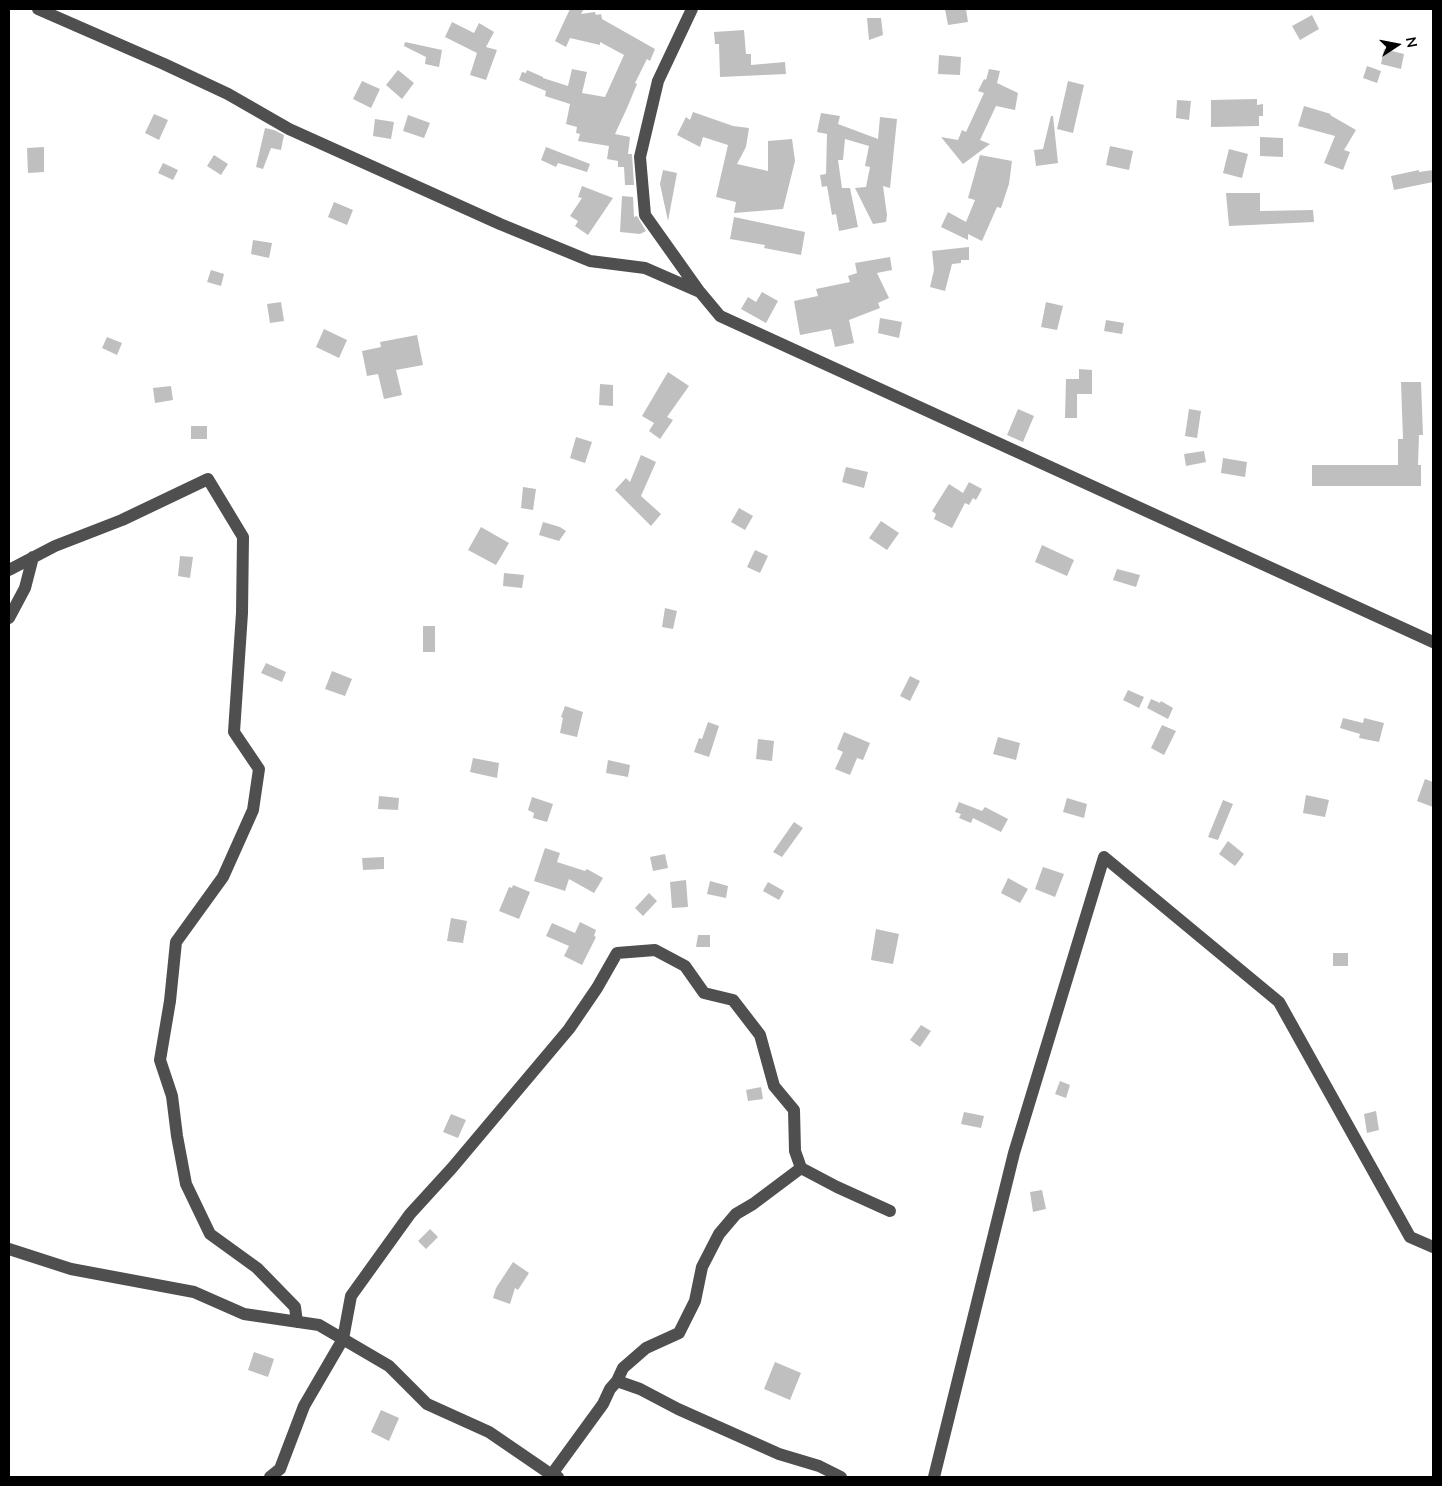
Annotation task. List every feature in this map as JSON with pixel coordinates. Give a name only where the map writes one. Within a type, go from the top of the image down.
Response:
[{"type":"street","points":[[38,9],[228,94],[289,129],[500,224],[590,261],[645,268],[700,292]]},
{"type":"street","points":[[692,9],[658,81],[640,157],[645,215],[700,292],[720,316],[1433,642]]},
{"type":"street","points":[[9,570],[73,538],[122,520],[208,479],[243,537],[242,613],[234,732],[259,769],[253,810],[223,877],[176,942],[170,1001],[160,1060],[172,1096],[186,1184],[210,1234],[257,1268],[295,1307],[297,1322]]},
{"type":"street","points":[[9,618],[24,588],[33,558]]},
{"type":"street","points":[[934,1477],[1014,1153],[1104,857],[1279,1002],[1410,1237],[1433,1247]]},
{"type":"street","points":[[270,1477],[280,1469],[304,1406],[343,1339],[351,1296],[410,1214],[452,1168],[569,1029],[617,954],[655,950],[685,966],[704,993],[733,1000],[760,1035],[774,1086],[794,1110],[796,1151],[801,1168],[890,1211]]},
{"type":"street","points":[[9,1249],[71,1269],[194,1292],[244,1314],[319,1325],[389,1366],[427,1404],[489,1432],[555,1476],[603,1404],[610,1389],[618,1381],[622,1368],[646,1348],[680,1333],[695,1301],[702,1267],[718,1234],[736,1214],[753,1204],[801,1168]]},
{"type":"street","points":[[618,1381],[640,1389],[678,1409],[779,1454],[819,1466],[841,1477]]},
{"type":"building","points":[[570,9],[584,9],[581,14],[595,12],[596,15],[601,14],[602,19],[655,49],[650,61],[647,59],[635,83],[637,84],[615,134],[630,137],[628,154],[632,154],[634,185],[625,185],[624,167],[618,167],[618,161],[607,159],[609,146],[578,141],[580,134],[576,133],[577,127],[566,124],[570,104],[545,96],[546,91],[519,80],[522,72],[526,73],[527,70],[543,78],[568,86],[572,69],[587,72],[582,93],[605,97],[624,55],[600,42],[600,45],[570,38],[566,47],[555,41]]},
{"type":"building","points":[[945,9],[966,9],[968,22],[948,25]]},
{"type":"building","points":[[1312,15],[1319,29],[1300,40],[1292,26]]},
{"type":"building","points":[[867,18],[881,18],[883,35],[869,40]]},
{"type":"building","points":[[452,22],[474,33],[479,23],[494,32],[486,47],[497,50],[486,80],[470,75],[477,53],[445,37]]},
{"type":"building","points":[[744,30],[746,54],[751,54],[751,65],[785,62],[786,74],[720,77],[719,44],[715,44],[714,32]]},
{"type":"building","points":[[405,42],[442,50],[439,67],[425,64],[426,57],[404,46]]},
{"type":"building","points":[[1384,49],[1404,54],[1401,69],[1381,64]]},
{"type":"building","points":[[939,55],[961,57],[960,75],[938,74]]},
{"type":"building","points":[[1367,66],[1381,71],[1377,83],[1363,78]]},
{"type":"building","points":[[989,69],[1000,71],[997,83],[1018,93],[1015,110],[996,106],[980,140],[990,144],[963,164],[941,137],[958,140],[962,130],[966,132],[984,93],[978,91],[984,79],[986,80]]},
{"type":"building","points":[[398,70],[414,83],[402,99],[386,85]]},
{"type":"building","points":[[362,81],[380,89],[371,108],[353,99]]},
{"type":"building","points":[[1068,81],[1084,85],[1073,133],[1057,129]]},
{"type":"building","points":[[1257,99],[1257,105],[1263,104],[1263,116],[1259,116],[1259,126],[1211,127],[1211,100]]},
{"type":"building","points":[[1177,100],[1191,101],[1189,120],[1176,118]]},
{"type":"building","points":[[1304,106],[1331,114],[1356,130],[1344,150],[1350,152],[1343,170],[1324,163],[1335,136],[1298,126]]},
{"type":"building","points":[[693,112],[733,126],[749,128],[746,147],[737,164],[768,171],[768,141],[792,139],[795,161],[783,209],[734,213],[736,202],[716,197],[728,145],[703,137],[700,147],[677,135],[686,117],[690,120]]},
{"type":"building","points":[[821,113],[840,116],[838,124],[878,139],[880,117],[897,119],[890,188],[883,186],[887,215],[886,222],[873,224],[855,188],[866,187],[870,167],[865,166],[869,146],[845,139],[843,160],[838,160],[842,188],[850,188],[858,227],[839,231],[836,214],[832,215],[827,186],[822,187],[820,175],[826,174],[827,134],[817,132]]},
{"type":"building","points":[[154,114],[168,120],[159,140],[145,133]]},
{"type":"building","points":[[408,115],[430,123],[424,138],[403,131]]},
{"type":"building","points":[[1051,116],[1053,116],[1058,163],[1036,166],[1034,150],[1043,149]]},
{"type":"building","points":[[375,119],[394,122],[391,139],[373,136]]},
{"type":"building","points":[[265,128],[284,135],[281,150],[271,148],[263,169],[256,167]]},
{"type":"building","points":[[1260,137],[1283,138],[1283,157],[1260,156]]},
{"type":"building","points":[[1110,146],[1133,151],[1129,170],[1106,165]]},
{"type":"building","points":[[44,147],[44,172],[28,173],[27,148]]},
{"type":"building","points":[[546,147],[590,164],[587,172],[558,163],[556,167],[541,160]]},
{"type":"building","points":[[1229,149],[1248,154],[1242,178],[1223,173]]},
{"type":"building","points":[[214,155],[228,164],[221,175],[207,166]]},
{"type":"building","points":[[980,155],[1012,161],[1009,184],[1001,208],[997,207],[982,241],[968,234],[968,240],[941,227],[948,212],[966,222],[975,200],[968,198]]},
{"type":"building","points":[[163,163],[178,170],[173,180],[158,173]]},
{"type":"building","points":[[663,170],[677,173],[668,221],[660,184]]},
{"type":"building","points":[[1419,170],[1419,172],[1433,170],[1433,182],[1394,190],[1391,176]]},
{"type":"building","points":[[582,186],[613,198],[588,235],[575,226],[578,221],[570,216],[582,198],[578,197]]},
{"type":"building","points":[[1226,193],[1260,193],[1260,211],[1313,210],[1314,222],[1229,226]]},
{"type":"building","points":[[622,196],[633,197],[634,217],[637,216],[646,231],[640,234],[620,232]]},
{"type":"building","points":[[334,202],[353,210],[347,225],[328,217]]},
{"type":"building","points":[[734,217],[805,232],[801,255],[764,248],[765,245],[730,239]]},
{"type":"building","points":[[253,240],[272,243],[269,258],[251,254]]},
{"type":"building","points":[[969,247],[969,260],[961,260],[961,263],[952,264],[945,291],[930,287],[934,270],[932,251]]},
{"type":"building","points":[[890,257],[892,270],[877,273],[889,298],[878,303],[880,308],[849,320],[854,343],[835,347],[831,329],[800,335],[794,301],[818,296],[816,289],[850,282],[848,276],[857,273],[855,263]]},
{"type":"building","points":[[211,270],[224,274],[221,286],[207,282]]},
{"type":"building","points":[[762,292],[778,301],[766,323],[741,309],[748,297],[756,302]]},
{"type":"building","points":[[281,302],[284,321],[270,323],[267,304]]},
{"type":"building","points":[[1046,302],[1063,306],[1057,330],[1041,327]]},
{"type":"building","points":[[880,318],[902,322],[899,338],[878,333]]},
{"type":"building","points":[[1106,320],[1124,323],[1122,334],[1104,331]]},
{"type":"building","points":[[324,329],[347,340],[339,358],[316,347]]},
{"type":"building","points":[[417,335],[423,365],[396,370],[402,395],[384,399],[378,374],[367,376],[362,351],[381,347],[380,342]]},
{"type":"building","points":[[107,337],[122,343],[117,355],[102,348]]},
{"type":"building","points":[[1079,369],[1092,370],[1092,394],[1077,394],[1077,418],[1065,418],[1066,379],[1079,379]]},
{"type":"building","points":[[668,372],[689,386],[667,417],[673,420],[660,439],[649,431],[654,423],[642,416]]},
{"type":"building","points":[[1401,382],[1421,382],[1423,435],[1419,435],[1418,465],[1421,465],[1421,486],[1312,486],[1312,465],[1398,465],[1398,439],[1403,439]]},
{"type":"building","points":[[600,384],[613,385],[613,406],[599,405]]},
{"type":"building","points":[[171,386],[173,400],[155,403],[153,388]]},
{"type":"building","points":[[1018,409],[1034,416],[1023,442],[1007,435]]},
{"type":"building","points":[[1189,409],[1201,411],[1197,438],[1185,436]]},
{"type":"building","points":[[191,426],[207,426],[207,439],[191,439]]},
{"type":"building","points":[[576,437],[592,442],[585,463],[570,458]]},
{"type":"building","points":[[1204,451],[1206,462],[1186,466],[1184,454]]},
{"type":"building","points":[[641,455],[656,462],[641,496],[661,514],[651,526],[615,490],[626,478],[630,482]]},
{"type":"building","points":[[1223,458],[1247,462],[1245,477],[1221,473]]},
{"type":"building","points":[[846,467],[868,472],[864,488],[842,482]]},
{"type":"building","points":[[969,482],[982,489],[976,500],[973,498],[969,505],[965,503],[952,528],[934,519],[936,514],[932,511],[949,484],[963,493]]},
{"type":"building","points":[[523,487],[536,489],[533,510],[521,508]]},
{"type":"building","points":[[739,508],[753,516],[745,530],[731,522]]},
{"type":"building","points":[[881,521],[899,533],[887,550],[869,538]]},
{"type":"building","points":[[543,522],[560,527],[566,531],[559,541],[539,535]]},
{"type":"building","points":[[481,527],[509,543],[496,565],[468,550]]},
{"type":"building","points":[[1042,545],[1074,560],[1067,576],[1035,562]]},
{"type":"building","points":[[755,550],[768,556],[760,573],[747,567]]},
{"type":"building","points":[[180,556],[193,557],[190,578],[178,576]]},
{"type":"building","points":[[1117,569],[1140,575],[1136,587],[1113,580]]},
{"type":"building","points":[[504,573],[524,575],[522,588],[503,586]]},
{"type":"building","points":[[665,608],[677,611],[673,629],[662,627]]},
{"type":"building","points":[[423,626],[435,626],[435,652],[423,652]]},
{"type":"building","points":[[266,663],[286,672],[282,682],[261,673]]},
{"type":"building","points":[[332,671],[352,679],[345,696],[325,689]]},
{"type":"building","points":[[910,676],[920,681],[910,701],[900,696]]},
{"type":"building","points":[[1128,690],[1144,697],[1139,708],[1123,700]]},
{"type":"building","points":[[1151,699],[1160,703],[1161,701],[1173,708],[1168,719],[1147,708]]},
{"type":"building","points":[[565,706],[583,712],[577,737],[560,733],[563,718],[561,717]]},
{"type":"building","points":[[1343,718],[1363,723],[1364,718],[1384,723],[1379,742],[1359,738],[1360,734],[1340,728]]},
{"type":"building","points":[[708,722],[719,726],[709,757],[694,752],[699,738],[702,739]]},
{"type":"building","points":[[1162,725],[1176,731],[1164,755],[1151,748]]},
{"type":"building","points":[[844,732],[870,743],[863,760],[857,758],[850,775],[835,769],[843,752],[837,749]]},
{"type":"building","points":[[998,737],[1020,743],[1016,760],[993,754]]},
{"type":"building","points":[[758,739],[774,741],[772,761],[756,759]]},
{"type":"building","points":[[473,758],[499,763],[497,778],[470,772]]},
{"type":"building","points":[[608,760],[630,765],[628,777],[606,773]]},
{"type":"building","points":[[1425,779],[1433,782],[1433,807],[1417,801]]},
{"type":"building","points":[[1306,795],[1329,800],[1325,817],[1303,813]]},
{"type":"building","points":[[379,796],[399,798],[398,810],[378,809]]},
{"type":"building","points":[[532,797],[553,804],[547,822],[533,818],[534,813],[528,810]]},
{"type":"building","points":[[1067,798],[1087,804],[1084,818],[1063,812]]},
{"type":"building","points":[[1223,800],[1233,804],[1218,840],[1208,837]]},
{"type":"building","points":[[959,802],[982,811],[985,807],[1008,819],[1001,832],[973,818],[971,823],[959,818],[961,814],[955,812]]},
{"type":"building","points":[[794,822],[803,828],[782,857],[773,852]]},
{"type":"building","points":[[1228,841],[1244,854],[1235,866],[1219,854]]},
{"type":"building","points":[[545,848],[560,853],[557,862],[585,871],[587,869],[603,878],[594,893],[569,879],[565,891],[534,881]]},
{"type":"building","points":[[665,854],[668,868],[653,871],[650,857]]},
{"type":"building","points":[[384,857],[384,869],[363,870],[362,858]]},
{"type":"building","points":[[1043,867],[1064,874],[1055,897],[1035,889]]},
{"type":"building","points":[[1008,878],[1028,889],[1020,903],[1001,893]]},
{"type":"building","points":[[686,880],[688,907],[672,908],[670,882]]},
{"type":"building","points":[[710,881],[728,886],[726,898],[707,894]]},
{"type":"building","points":[[768,882],[784,891],[779,900],[763,891]]},
{"type":"building","points":[[513,885],[530,892],[519,919],[499,911],[509,887],[512,888]]},
{"type":"building","points":[[649,893],[657,901],[643,916],[635,908]]},
{"type":"building","points":[[451,918],[467,921],[463,943],[447,941]]},
{"type":"building","points":[[580,922],[596,930],[594,936],[596,937],[582,965],[564,956],[569,946],[546,936],[552,923],[575,933]]},
{"type":"building","points":[[876,929],[899,934],[893,964],[871,960]]},
{"type":"building","points":[[698,935],[710,935],[710,947],[696,947]]},
{"type":"building","points":[[1333,953],[1348,953],[1348,966],[1333,966]]},
{"type":"building","points":[[921,1025],[931,1031],[920,1047],[910,1040]]},
{"type":"building","points":[[1060,1081],[1070,1085],[1066,1098],[1055,1094]]},
{"type":"building","points":[[761,1087],[763,1099],[748,1101],[746,1090]]},
{"type":"building","points":[[1376,1111],[1379,1130],[1367,1133],[1364,1114]]},
{"type":"building","points":[[964,1112],[984,1116],[981,1128],[961,1124]]},
{"type":"building","points":[[451,1114],[466,1120],[458,1138],[443,1132]]},
{"type":"building","points":[[1042,1190],[1046,1209],[1033,1212],[1030,1192]]},
{"type":"building","points":[[430,1229],[438,1237],[426,1249],[418,1241]]},
{"type":"building","points":[[513,1262],[529,1273],[518,1290],[515,1288],[510,1304],[493,1298],[496,1288]]},
{"type":"building","points":[[254,1352],[274,1359],[268,1377],[248,1370]]},
{"type":"building","points":[[775,1362],[801,1373],[790,1400],[764,1389]]},
{"type":"building","points":[[381,1410],[399,1418],[389,1441],[371,1432]]}]
